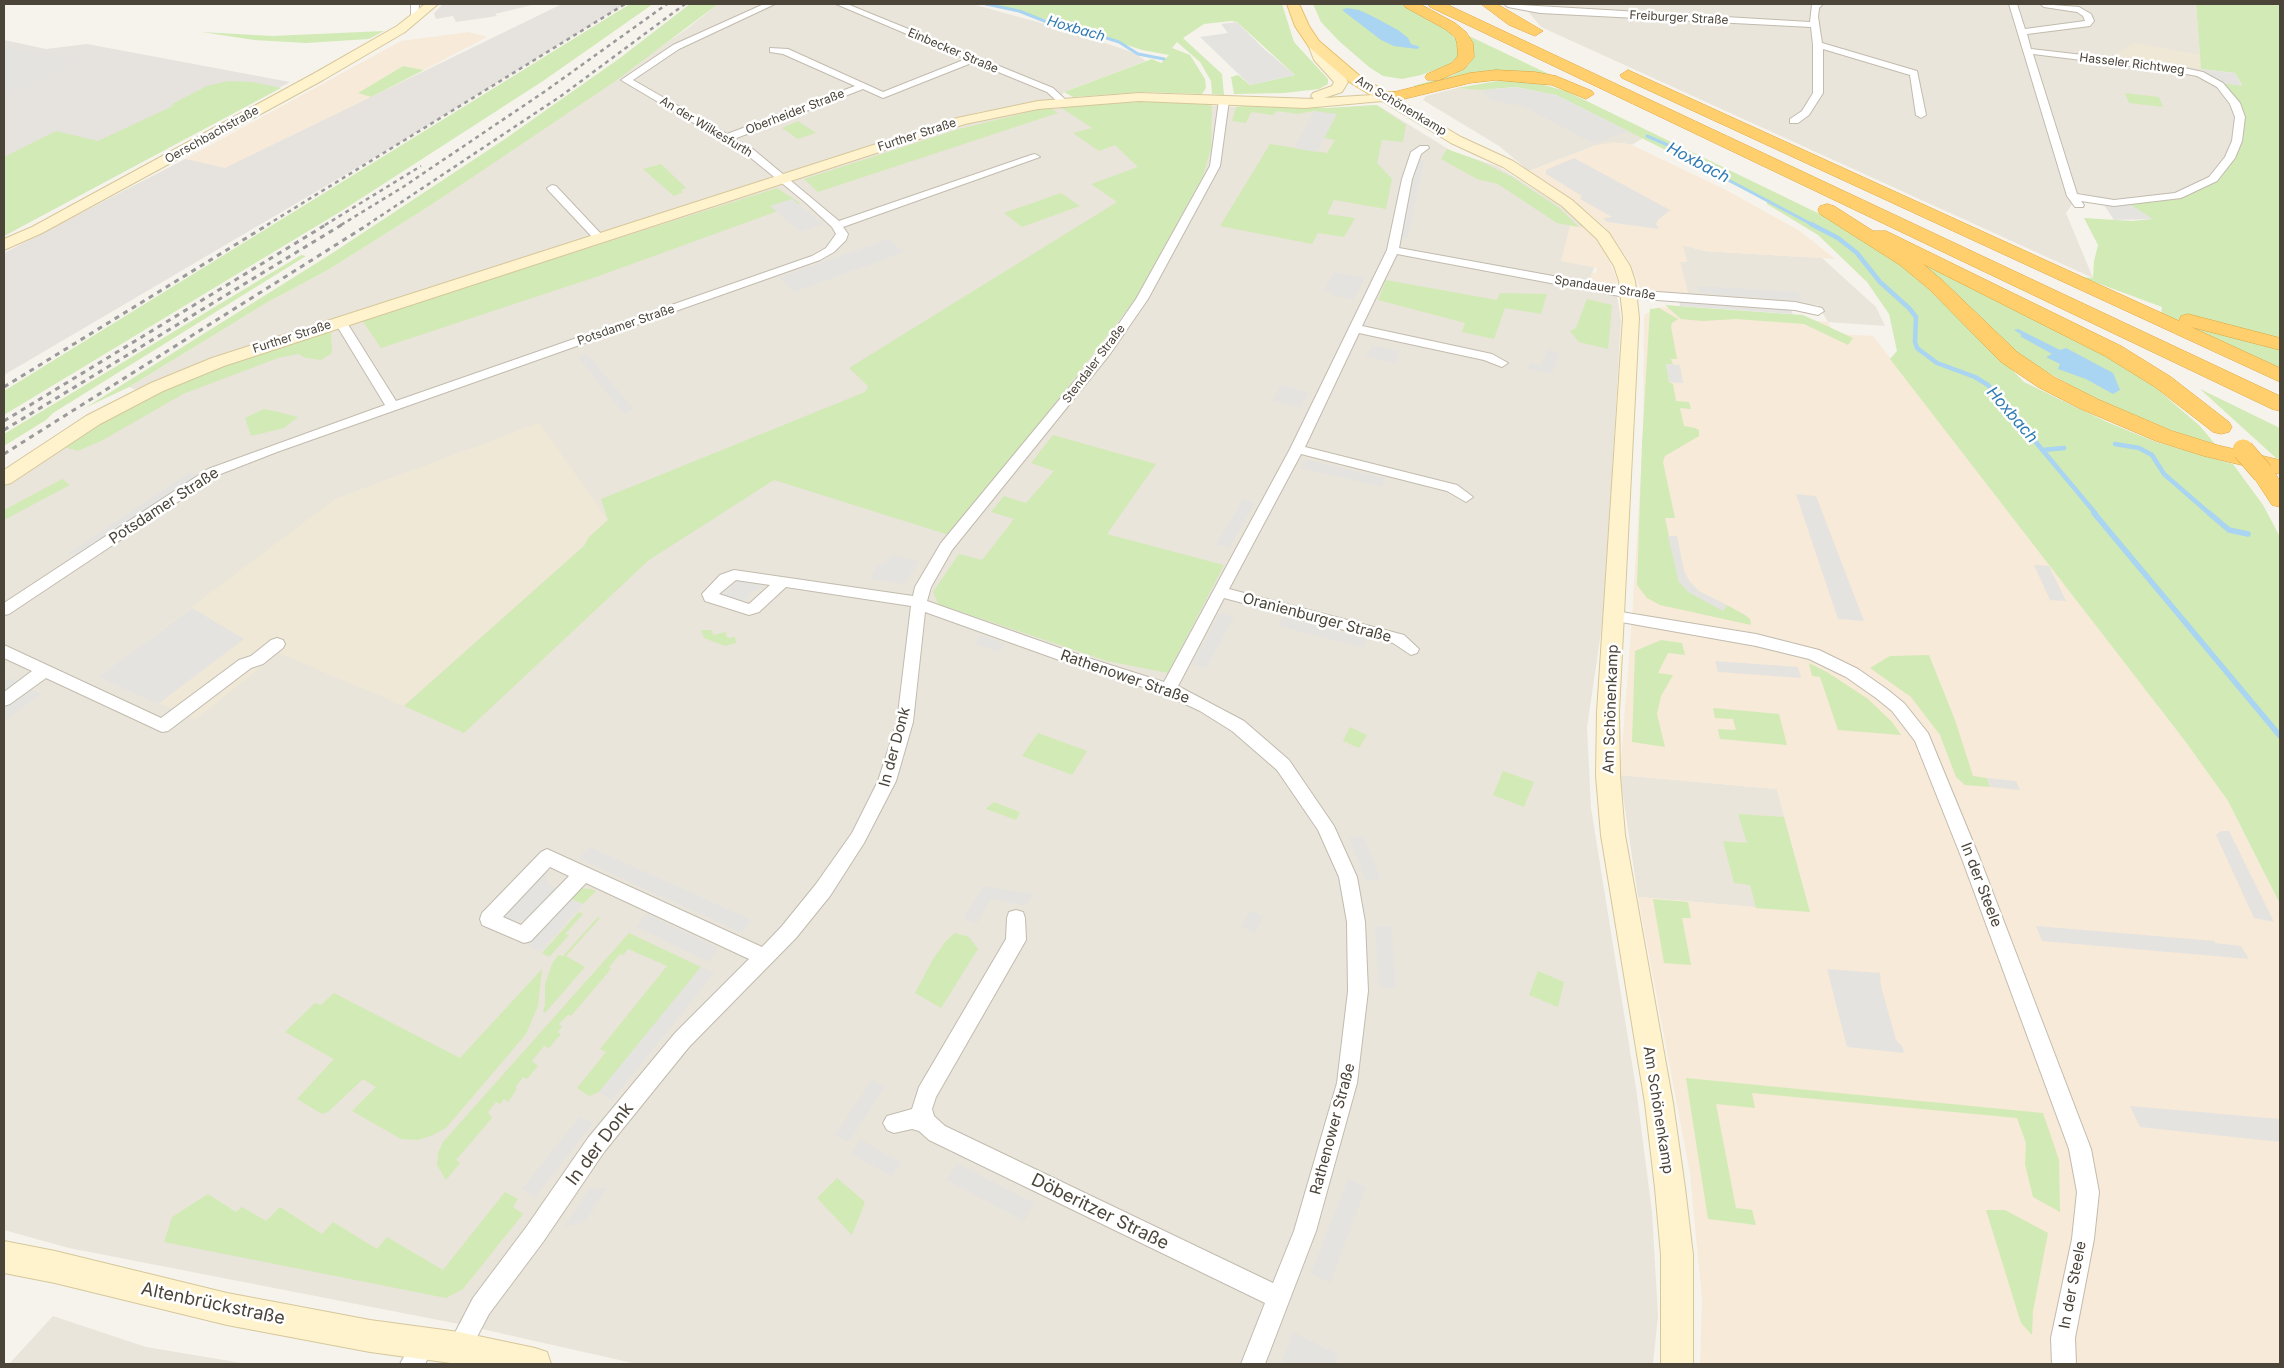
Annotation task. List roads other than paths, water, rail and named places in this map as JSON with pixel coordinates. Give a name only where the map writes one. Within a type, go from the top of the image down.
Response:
[{"type":"highway","points":[[1381,94],[1446,73],[1458,66],[1466,57],[1465,43],[1461,35],[1437,18],[1410,4]]},
{"type":"highway","points":[[1435,4],[2280,404]]},
{"type":"highway","points":[[1488,4],[1514,22]]},
{"type":"highway","points":[[1463,7],[1514,22],[1549,38]]},
{"type":"highway","points":[[1463,7],[2280,391]]},
{"type":"highway","points":[[1611,67],[2280,376]]},
{"type":"highway","points":[[1381,94],[1470,78],[1514,75],[1556,82],[1607,104]]},
{"type":"highway","points":[[2221,427],[2163,382],[2113,351],[1818,205],[1906,261],[1948,297],[2009,357],[2046,382],[2089,404],[2164,436],[2271,470]]},
{"type":"highway","points":[[2055,272],[2186,319],[2280,344]]},
{"type":"highway","points":[[2036,288],[2162,370],[2243,450],[2271,470],[2280,499]]},
{"type":"main road","name":"Oerschbachstraße","points":[[4,245],[37,230],[318,78],[385,40],[415,11],[432,4]]},
{"type":"main road","name":"Am Schönenkamp","points":[[1293,4],[1302,26],[1314,44],[1356,80],[1456,140],[1491,158],[1508,164],[1567,203],[1592,224],[1606,240],[1622,266],[1630,294],[1631,318],[1608,712],[1609,798],[1613,835],[1659,1102],[1670,1188],[1677,1254],[1677,1364]]},
{"type":"main road","name":"Am Schönenkamp","points":[[1302,4],[1313,28],[1334,51],[1381,94]]},
{"type":"main road","points":[[1314,44],[1320,60],[1339,77],[1341,82],[1337,90],[1318,96]]},
{"type":"main road","name":"Further Straße","points":[[1248,101],[1381,94]]},
{"type":"main road","name":"Further Straße","points":[[4,479],[93,420],[157,386],[218,362],[962,121],[1000,111],[1063,102],[1139,97],[1305,104],[1381,94]]},
{"type":"main road","name":"Altenbrückstraße","points":[[4,1257],[55,1267],[228,1309],[370,1336],[418,1354],[459,1348],[536,1364]]},
{"type":"street","name":"An der Wilkesfurth","points":[[771,4],[676,47],[626,80],[750,152],[782,179]]},
{"type":"street","name":"Einbecker Straße","points":[[840,4],[1050,90],[1063,102]]},
{"type":"street","points":[[1611,4],[1613,15]]},
{"type":"street","points":[[1794,121],[1806,113],[1818,93],[1818,45],[1815,8],[1819,4]]},
{"type":"street","points":[[2013,4],[2072,196],[2082,208]]},
{"type":"street","points":[[2022,30],[2070,28],[2087,24],[2090,20],[2088,14],[2079,10],[2044,4]]},
{"type":"street","name":"Freiburger Straße","points":[[1511,5],[1540,10],[1613,15],[1815,25]]},
{"type":"street","points":[[1818,45],[1914,73],[1921,115]]},
{"type":"street","name":"Oberheider Straße","points":[[773,50],[785,50],[883,95],[973,59]]},
{"type":"street","name":"Hasseler Richtweg","points":[[2027,51],[2170,68],[2200,74],[2220,85],[2235,103],[2240,117],[2237,141],[2230,158],[2213,179],[2198,188],[2177,196],[2132,202],[2114,203],[2072,196]]},
{"type":"street","name":"Oberheider Straße","points":[[727,138],[863,86]]},
{"type":"street","name":"Stendaler Straße","points":[[918,604],[923,587],[946,547],[1106,352],[1142,299],[1215,166],[1224,100]]},
{"type":"street","name":"Oranienburger Straße","points":[[1168,689],[1297,449],[1393,250],[1407,179],[1416,152],[1424,148]]},
{"type":"street","points":[[782,179],[838,225],[1035,157]]},
{"type":"street","points":[[552,188],[599,238]]},
{"type":"street","name":"Potsdamer Straße","points":[[4,610],[213,472],[392,406],[816,258],[830,250],[840,240],[842,234],[838,225]]},
{"type":"street","name":"Spandauer Straße","points":[[1393,250],[1630,294],[1795,306],[1818,312]]},
{"type":"street","points":[[340,321],[392,406]]},
{"type":"street","points":[[1354,328],[1488,357],[1502,363]]},
{"type":"street","points":[[1297,449],[1452,488],[1466,497]]},
{"type":"street","points":[[783,581],[906,599],[918,604]]},
{"type":"street","name":"Oranienburger Straße","points":[[1221,592],[1398,639],[1411,649]]},
{"type":"street","name":"Rathenower Straße","points":[[918,604],[1082,662],[1168,689],[1206,707],[1238,726],[1283,765],[1308,798],[1341,858],[1352,893],[1356,922],[1358,991],[1347,1083],[1305,1231],[1253,1364]]},
{"type":"street","name":"In der Donk","points":[[459,1348],[481,1306],[535,1234],[596,1145],[682,1040],[762,956],[789,932],[823,890],[847,856],[876,807],[888,781],[904,722],[918,604]]},
{"type":"street","name":"In der Steele","points":[[1615,616],[1756,640],[1813,654],[1852,674],[1882,694],[1898,707],[1922,738],[1971,859],[2080,1149],[2088,1192],[2083,1239],[2062,1338],[2064,1364]]},
{"type":"street","points":[[4,651],[162,726],[245,664],[257,660],[277,644]]},
{"type":"street","points":[[4,700],[45,670]]},
{"type":"street","points":[[583,874],[524,936],[489,919],[547,857],[762,956]]},
{"type":"street","points":[[894,1123],[912,1119],[925,1122],[922,1109],[926,1094],[1016,940],[1016,918]]},
{"type":"street","name":"Döberitzer Straße","points":[[925,1122],[937,1133],[1278,1297]]},
{"type":"water","points":[[1347,8],[1359,10],[1372,16],[1398,30],[1408,38],[1411,44],[1420,47],[1417,49],[1394,46],[1381,40],[1342,10]]},
{"type":"water","points":[[2018,329],[2060,350],[2066,348],[2113,373],[2120,390],[2113,394],[2086,379],[2058,369],[2060,364],[2046,357],[2052,354],[2020,336],[2022,335],[2014,330]]},
{"type":"waterway","name":"Hoxbach","points":[[986,4],[1019,11],[1052,24],[1094,34],[1119,42],[1138,54],[1164,59]]},
{"type":"waterway","name":"Hoxbach","points":[[1647,136],[1670,146],[1687,158],[1813,225]]},
{"type":"waterway","name":"Hoxbach","points":[[1811,224],[1838,238],[1857,253],[1880,282],[1909,308],[1916,317],[1915,342],[1917,348],[1937,363],[1975,377],[1988,385],[2042,450]]},
{"type":"waterway","points":[[2115,444],[2139,448],[2152,455],[2164,474],[2210,514]]},
{"type":"waterway","points":[[2042,450],[2064,448]]},
{"type":"waterway","name":"Hoxbach","points":[[2042,450],[2096,514]]},
{"type":"waterway","name":"Hoxbach","points":[[2094,513],[2280,736]]},
{"type":"waterway","points":[[2209,513],[2229,530],[2248,534]]},
{"type":"railway","points":[[267,225],[625,4]]},
{"type":"railway","points":[[341,225],[403,187],[544,92],[667,4]]},
{"type":"railway","points":[[367,225],[561,96],[685,4]]},
{"type":"railway","points":[[325,225],[421,166]]},
{"type":"railway","points":[[4,387],[269,224]]},
{"type":"railway","points":[[4,421],[327,224]]},
{"type":"railway","points":[[4,430],[343,224]]},
{"type":"railway","points":[[4,454],[369,224]]}]
